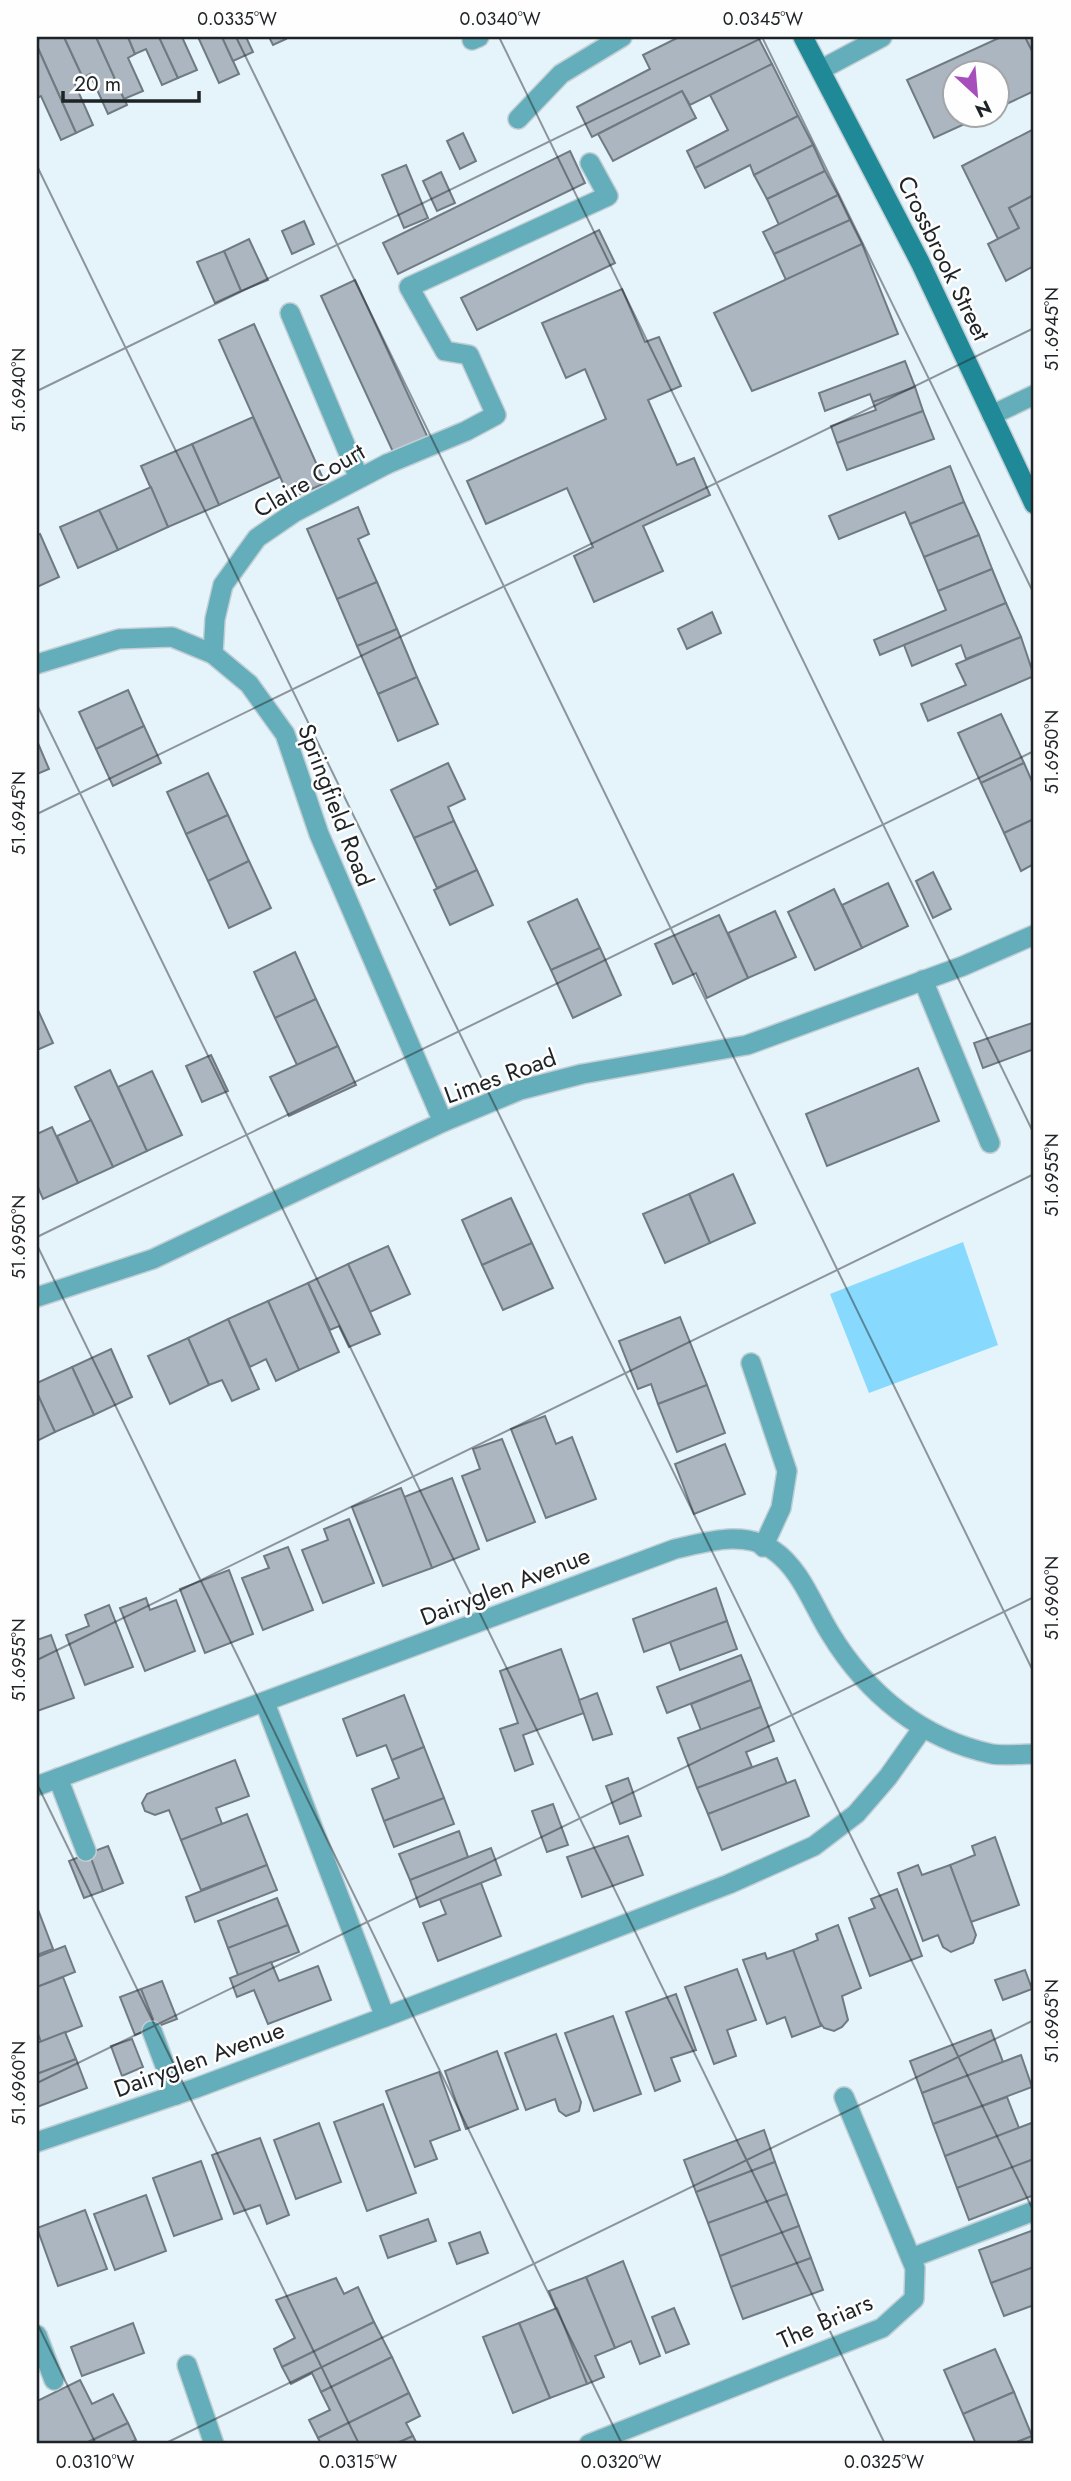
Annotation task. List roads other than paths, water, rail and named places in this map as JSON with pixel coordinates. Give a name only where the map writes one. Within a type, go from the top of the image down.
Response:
[{"type":"main road","name":"Crossbrook Street","points":[[803,37],[920,262],[1034,504]]},
{"type":"street","points":[[519,119],[561,74],[622,37]]},
{"type":"street","points":[[822,69],[882,37]]},
{"type":"street","name":"Claire Court","points":[[213,654],[215,619],[223,584],[257,538],[295,512],[359,478],[496,415],[469,355],[445,351],[409,288],[608,196],[590,163]]},
{"type":"street","points":[[290,313],[359,478]]},
{"type":"street","points":[[992,415],[1034,395]]},
{"type":"street","name":"Springfield Road","points":[[37,664],[119,639],[172,637],[213,654],[249,684],[285,734],[329,859],[443,1122]]},
{"type":"street","name":"Limes Road","points":[[37,1297],[153,1259],[443,1122],[520,1090],[570,1077],[747,1045],[923,980],[1034,935]]},
{"type":"street","points":[[923,980],[990,1143]]},
{"type":"street","points":[[751,1363],[787,1471],[781,1508],[762,1547]]},
{"type":"street","name":"Dairyglen Avenue","points":[[37,1786],[675,1549],[730,1537],[772,1550],[797,1575],[831,1636],[876,1694],[922,1730],[993,1754],[1034,1754]]},
{"type":"street","points":[[265,1703],[385,2017]]},
{"type":"street","name":"Dairyglen Avenue","points":[[37,2142],[176,2095],[385,2017],[729,1884],[814,1846],[856,1814],[888,1777],[922,1730]]},
{"type":"street","points":[[58,1779],[86,1851]]},
{"type":"street","points":[[152,2031],[176,2095]]},
{"type":"street","name":"The Briars","points":[[589,2444],[882,2328],[914,2300],[915,2269],[844,2097]]},
{"type":"street","points":[[911,2258],[1034,2211]]},
{"type":"street","points":[[37,2335],[54,2380]]},
{"type":"street","points":[[187,2365],[215,2444]]}]
